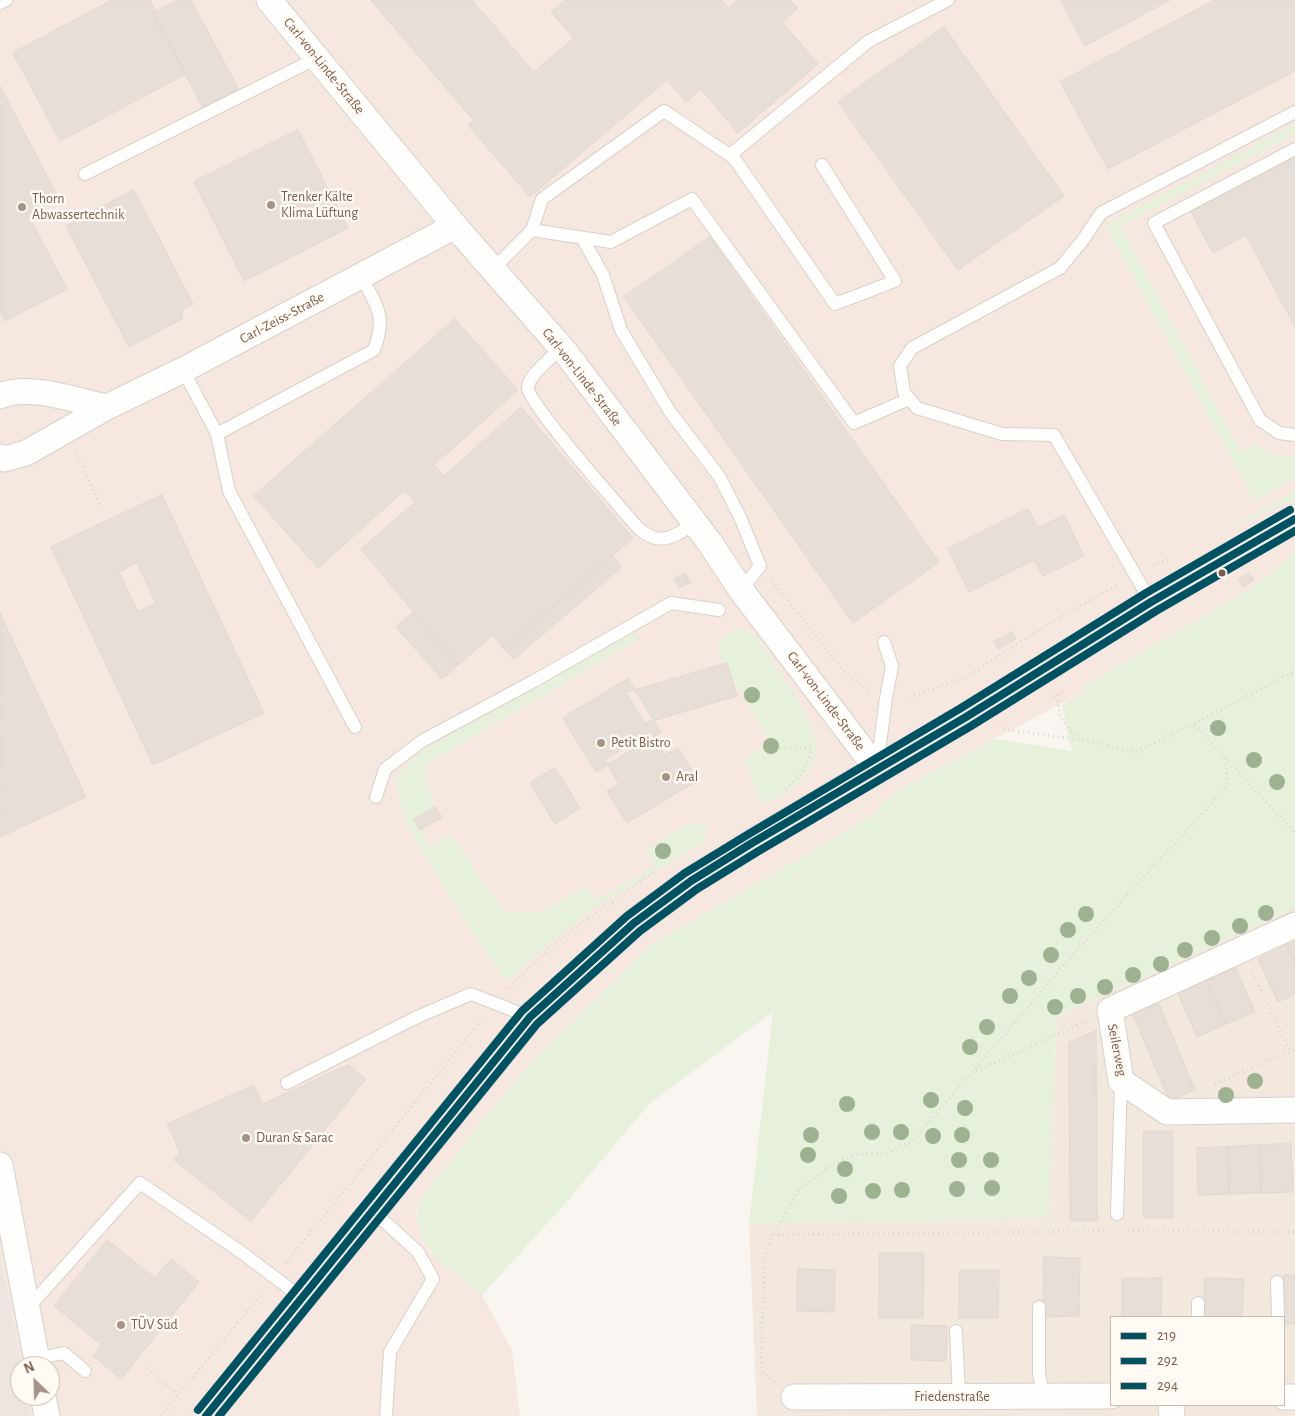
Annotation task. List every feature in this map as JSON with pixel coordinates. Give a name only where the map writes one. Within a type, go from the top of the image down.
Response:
[{"type":"main road","points":[[206,1416],[373,1211],[448,1115],[530,1017],[593,957],[648,912],[691,881],[744,847],[986,704],[1151,602],[1295,519]]},
{"type":"street","name":"Carl-von-Linde-Straße","points":[[269,0],[456,226],[561,348],[695,523],[741,590],[877,769]]},
{"type":"street","name":"Carl-Zeiss-Straße","points":[[0,457],[4,459],[26,453],[67,432],[107,407],[183,370],[456,226]]},
{"type":"street","points":[[0,396],[11,391],[37,392],[107,407]]},
{"type":"street","name":"Seilerweg","points":[[1295,924],[1110,1010],[1121,1081],[1167,1112],[1295,1110]]},
{"type":"street","points":[[0,1165],[36,1356]]},
{"type":"street","name":"Friedenstraße","points":[[794,1397],[926,1407],[959,1397],[1110,1396]]},
{"type":"lane","points":[[0,3],[6,0]]},
{"type":"lane","points":[[730,155],[868,41],[948,0]]},
{"type":"lane","points":[[85,174],[317,58]]},
{"type":"lane","points":[[493,269],[532,230],[542,199],[664,111],[730,155],[835,304],[895,281],[822,165]]},
{"type":"lane","points":[[1151,602],[1054,435],[1002,434],[916,408],[904,392],[900,366],[912,348],[1060,268],[1083,240],[1101,213],[1295,112]]},
{"type":"lane","points":[[1295,149],[1154,223],[1260,420],[1279,433],[1295,435]]},
{"type":"lane","points":[[532,230],[611,242],[692,199],[854,423],[910,398]]},
{"type":"lane","points":[[582,238],[603,276],[621,330],[670,412],[719,476],[740,517],[760,566],[741,590]]},
{"type":"lane","points":[[217,434],[374,350],[381,332],[379,310],[361,276]]},
{"type":"lane","points":[[561,348],[530,380],[528,388],[550,423],[639,529],[649,538],[665,539],[676,535],[695,523]]},
{"type":"lane","points":[[183,370],[217,434],[229,492],[355,727]]},
{"type":"lane","points":[[376,797],[385,769],[422,741],[534,681],[671,603],[719,610]]},
{"type":"lane","points":[[877,769],[892,666],[884,642]]},
{"type":"lane","points":[[287,1082],[414,1018],[471,994],[530,1017]]},
{"type":"lane","points":[[1117,1214],[1121,1081]]},
{"type":"lane","points":[[28,1308],[140,1183],[302,1298]]},
{"type":"lane","points":[[373,1211],[418,1252],[433,1279],[390,1352],[386,1416]]},
{"type":"lane","points":[[1277,1282],[1278,1316]]},
{"type":"lane","points":[[1198,1303],[1198,1316]]},
{"type":"lane","points":[[1039,1307],[1040,1373],[1043,1397]]},
{"type":"lane","points":[[956,1331],[959,1397]]},
{"type":"lane","points":[[56,1356],[64,1353],[85,1371]]},
{"type":"path","points":[[67,432],[102,508]]},
{"type":"path","points":[[760,566],[843,670],[871,692],[886,698],[903,700],[969,675],[1047,625],[1135,574],[1171,557]]},
{"type":"path","points":[[969,675],[1002,728],[1077,740],[1090,740],[1135,752],[1194,724],[1295,671]]},
{"type":"path","points":[[1057,695],[1060,717],[1077,740]]},
{"type":"path","points":[[1194,724],[1295,833]]},
{"type":"path","points":[[765,747],[812,749]]},
{"type":"path","points":[[794,1397],[764,1373],[761,1357],[766,1254],[773,1235],[800,1188],[832,1165],[847,1158],[855,1155],[886,1153],[913,1141],[1076,952],[1227,786],[1226,758]]},
{"type":"path","points":[[162,1416],[496,1003],[524,972],[556,942],[611,902],[648,912]]},
{"type":"path","points":[[1241,949],[1290,1051]]},
{"type":"path","points":[[974,1072],[1110,1010]]},
{"type":"path","points":[[1208,1111],[1208,1087],[1295,1049]]},
{"type":"path","points":[[773,1235],[1108,1231]]},
{"type":"path","points":[[1118,1231],[1295,1232]]},
{"type":"path","points":[[147,1368],[178,1394]]},
{"type":"shaded area","points":[[0,0],[1295,0],[1295,552],[1258,584],[1084,686],[1085,691],[898,790],[870,817],[651,945],[522,1072],[419,1200],[416,1215],[429,1251],[482,1295],[512,1350],[520,1416],[31,1416],[29,1406],[60,1406],[60,1356],[20,1356],[0,1253]]},
{"type":"shaded area","points":[[1295,907],[1295,1416],[757,1416],[749,1224],[1048,1217],[1057,1017]]},
{"type":"shaded area","points":[[0,1253],[20,1356],[10,1356],[10,1406],[29,1406],[31,1416],[0,1416]]},
{"type":"green space","points":[[1295,124],[1295,134],[1121,226],[1241,452],[1254,444],[1275,455],[1295,457],[1295,479],[1254,501],[1105,225]]},
{"type":"green space","points":[[1295,491],[1295,499],[1213,536]]},
{"type":"green space","points":[[1295,552],[1295,907],[1057,1017],[1048,1217],[749,1224],[773,1012],[650,1103],[563,1206],[482,1295],[435,1256],[420,1232],[418,1217],[419,1200],[522,1072],[651,945],[870,817],[898,790],[996,739],[1072,751],[1062,705],[1085,691],[1084,686],[1258,584]]},
{"type":"green space","points":[[742,629],[756,636],[792,690],[814,734],[816,747],[813,762],[801,781],[781,796],[761,803],[744,759],[771,743],[721,660],[718,644],[726,634]]},
{"type":"green space","points":[[635,632],[639,639],[426,765],[427,783],[435,807],[414,820],[430,847],[451,834],[504,912],[541,912],[587,886],[596,900],[655,866],[645,849],[687,825],[704,824],[708,831],[703,843],[596,907],[550,943],[507,982],[473,934],[408,828],[394,779],[421,751]]},
{"type":"building","points":[[112,0],[150,0],[156,12],[153,13],[186,74],[60,141],[13,53]]},
{"type":"building","points":[[178,0],[191,0],[240,92],[204,110],[153,13]]},
{"type":"building","points":[[371,0],[472,0],[534,72],[574,38],[551,12],[565,0],[721,0],[728,8],[737,0],[790,0],[798,8],[782,22],[818,64],[738,133],[701,89],[686,102],[667,80],[530,197],[468,125],[474,121]]},
{"type":"building","points":[[1061,0],[1170,0],[1085,46]]},
{"type":"building","points":[[1215,0],[1295,0],[1295,71],[1108,169],[1060,82]]},
{"type":"building","points":[[944,27],[1064,196],[958,270],[838,102]]},
{"type":"building","name":"Thorn Abwassertechnik","points":[[0,86],[59,199],[28,215],[67,289],[5,321],[0,312]]},
{"type":"building","name":"Trenker Kälte Klima Lüftung","points":[[298,130],[348,228],[244,281],[194,182]]},
{"type":"building","points":[[1295,154],[1295,327],[1246,235],[1213,253],[1190,210]]},
{"type":"building","points":[[134,190],[193,304],[183,309],[182,319],[129,347],[66,226]]},
{"type":"building","points":[[710,237],[939,562],[853,623],[624,297]]},
{"type":"building","points":[[455,319],[518,390],[434,465],[444,476],[521,407],[633,538],[504,649],[493,635],[458,665],[361,549],[415,502],[405,490],[318,568],[254,496]]},
{"type":"building","points":[[162,495],[264,713],[153,765],[51,547]],"holes":[[[137,563],[156,603],[138,612],[119,572]]]},
{"type":"building","points":[[1028,509],[1038,528],[1064,515],[1084,556],[1043,576],[1034,560],[969,592],[948,549]]},
{"type":"building","points":[[613,556],[622,567],[514,659],[504,649]]},
{"type":"building","points":[[685,573],[691,582],[679,588],[674,579]]},
{"type":"building","points":[[1249,573],[1254,580],[1243,587],[1239,580]]},
{"type":"building","points":[[0,613],[86,797],[0,837]]},
{"type":"building","points":[[413,613],[458,665],[442,679],[396,627]]},
{"type":"building","points":[[1012,632],[1016,639],[998,649],[994,642]]},
{"type":"building","points":[[727,663],[737,696],[645,723],[626,693]]},
{"type":"building","points":[[628,679],[661,732],[596,772],[563,718]]},
{"type":"building","points":[[651,732],[665,755],[678,748],[698,780],[627,823],[607,791],[619,784],[605,760]]},
{"type":"building","points":[[555,768],[580,808],[555,824],[530,783]]},
{"type":"building","points":[[435,807],[442,817],[420,830],[414,820]]},
{"type":"building","points":[[1295,942],[1295,964],[1287,945]]},
{"type":"building","points":[[1287,945],[1295,964],[1295,994],[1278,1002],[1258,959]]},
{"type":"building","points":[[1236,968],[1255,1012],[1226,1024],[1207,981]]},
{"type":"building","points":[[1207,981],[1226,1024],[1197,1037],[1178,994]]},
{"type":"building","points":[[1159,1004],[1195,1090],[1169,1100],[1133,1015]]},
{"type":"building","points":[[1096,1031],[1097,1221],[1070,1221],[1069,1043]]},
{"type":"building","name":"Duran & Sarac","points":[[348,1065],[366,1079],[251,1221],[174,1160],[180,1152],[167,1124],[254,1085],[262,1104]]},
{"type":"building","points":[[1144,1131],[1173,1131],[1173,1218],[1144,1218]]},
{"type":"building","points":[[1291,1144],[1293,1192],[1261,1193],[1260,1145]]},
{"type":"building","points":[[1260,1145],[1261,1193],[1229,1194],[1228,1147]]},
{"type":"building","points":[[1228,1147],[1229,1194],[1198,1195],[1197,1148]]},
{"type":"building","name":"TÜV Süd","points":[[107,1240],[155,1278],[171,1259],[199,1282],[121,1379],[93,1356],[102,1345],[54,1306]]},
{"type":"building","points":[[880,1253],[924,1253],[923,1318],[879,1318]]},
{"type":"building","points":[[1044,1257],[1080,1258],[1079,1316],[1043,1317]]},
{"type":"building","points":[[798,1269],[835,1270],[834,1312],[797,1311]]},
{"type":"building","points":[[960,1270],[999,1270],[998,1318],[959,1318]]},
{"type":"building","points":[[1284,1275],[1295,1275],[1295,1324],[1285,1324]]},
{"type":"building","points":[[1162,1278],[1161,1316],[1122,1316],[1122,1279]]},
{"type":"building","points":[[1205,1278],[1244,1279],[1242,1316],[1204,1316]]},
{"type":"building","points":[[912,1325],[947,1326],[946,1361],[912,1360]]},
{"type":"transit line","name":"294","points":[[198,1410],[522,1011],[627,916],[685,873],[747,835],[961,708],[1146,593],[1290,510]]},
{"type":"transit line","name":"219","points":[[206,1416],[530,1017],[634,923],[691,881],[752,843],[966,717],[1151,602],[1295,519]]},
{"type":"transit line","name":"292","points":[[219,1416],[537,1024],[640,931],[697,889],[757,852],[971,726],[1156,611],[1295,531]]},
{"type":"place","name":"Trenker Kälte Klima Lüftung","points":[[271,205]]},
{"type":"place","name":"Thorn Abwassertechnik","points":[[22,207]]},
{"type":"place","name":"Petit Bistro","points":[[601,743]]},
{"type":"place","name":"Aral","points":[[666,777]]},
{"type":"place","name":"Duran & Sarac","points":[[246,1138]]},
{"type":"place","name":"TÜV Süd","points":[[121,1325]]}]
